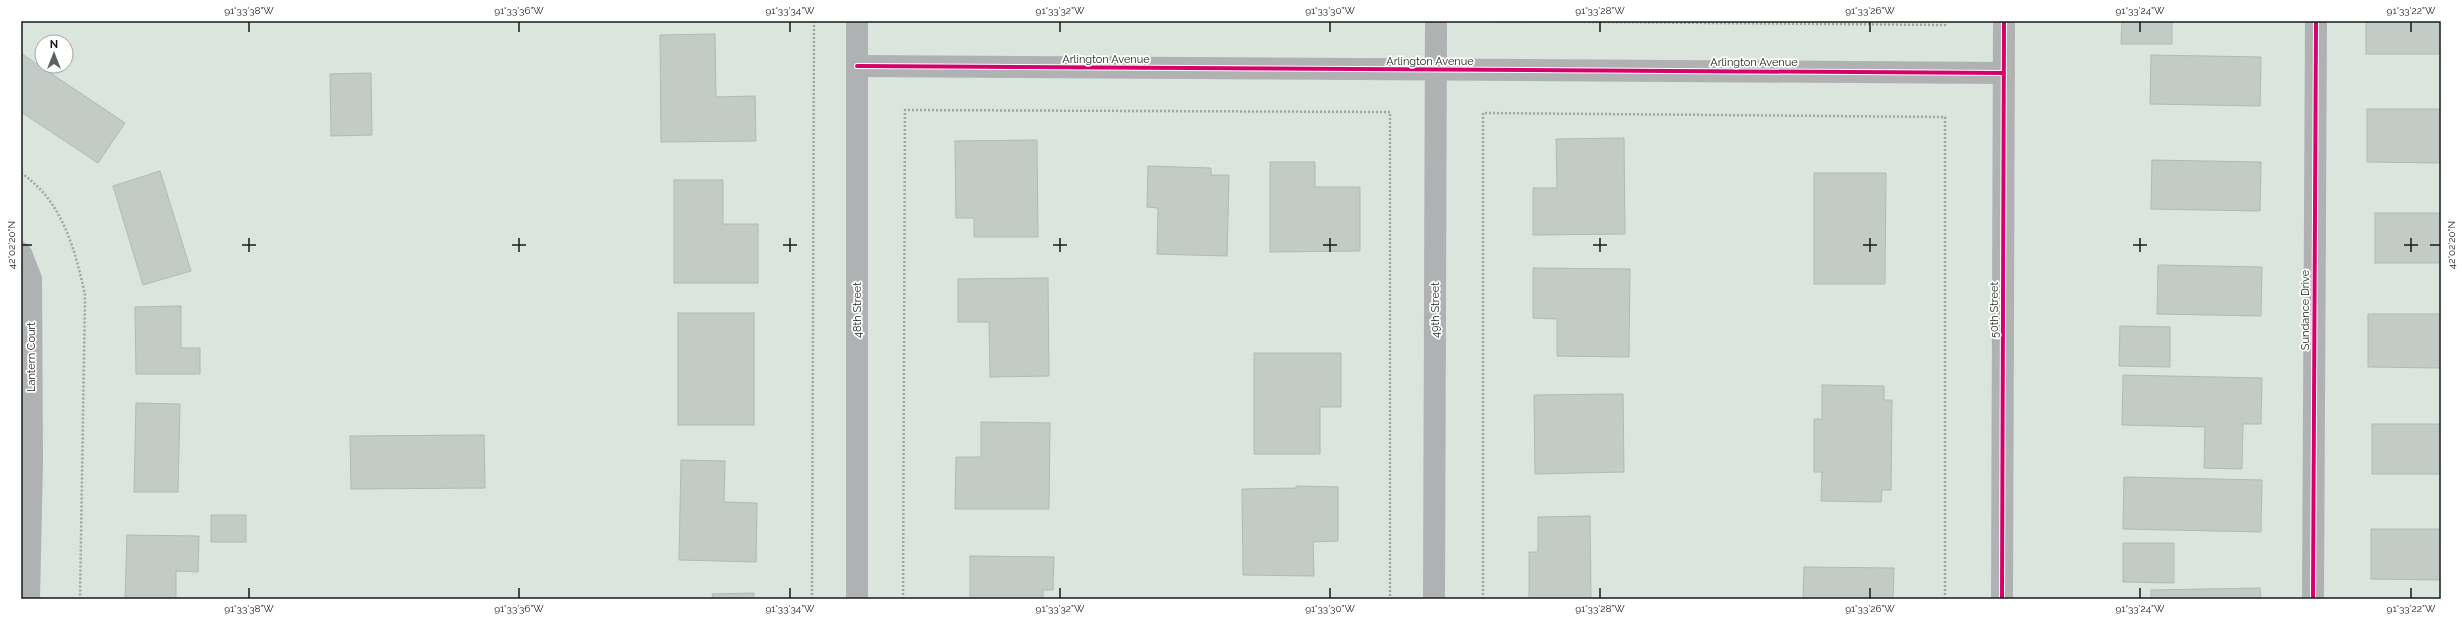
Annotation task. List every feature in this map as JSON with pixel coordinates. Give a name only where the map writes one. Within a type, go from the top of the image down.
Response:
[{"type":"street","name":"48th Street","points":[[857,21],[857,599]]},
{"type":"street","name":"49th Street","points":[[1434,599],[1436,21]]},
{"type":"street","name":"50th Street","points":[[2002,599],[2004,21]]},
{"type":"street","name":"Sundance Drive","points":[[2313,599],[2316,21]]},
{"type":"street","name":"Arlington Avenue","points":[[857,66],[2004,73]]},
{"type":"street","name":"Lantern Court","points":[[21,253],[31,279],[32,462],[29,599]]},
{"type":"path","points":[[812,599],[814,21]]},
{"type":"path","points":[[1484,21],[1945,25],[1945,21]]},
{"type":"path","points":[[903,599],[904,110],[1390,112],[1390,599]]},
{"type":"path","points":[[1484,599],[1483,113],[1945,117],[1945,599]]},
{"type":"path","points":[[21,173],[33,181],[58,211],[76,254],[85,295],[80,599]]},
{"type":"building","points":[[2122,21],[2172,21],[2172,44],[2121,44]]},
{"type":"building","points":[[2366,21],[2441,21],[2441,54],[2366,54]]},
{"type":"building","points":[[715,34],[716,97],[755,96],[756,141],[661,142],[660,35]]},
{"type":"building","points":[[22,54],[34,62],[34,74],[52,74],[125,123],[98,163],[21,112]]},
{"type":"building","points":[[2151,55],[2261,57],[2260,106],[2150,104]]},
{"type":"building","points":[[371,73],[372,135],[331,136],[330,74]]},
{"type":"building","points":[[2367,109],[2441,109],[2441,163],[2367,162]]},
{"type":"building","points":[[1624,138],[1625,234],[1533,235],[1533,188],[1557,188],[1556,139]]},
{"type":"building","points":[[1037,140],[1038,237],[974,237],[974,218],[956,218],[955,141]]},
{"type":"building","points":[[2152,160],[2261,162],[2260,211],[2151,209]]},
{"type":"building","points":[[1270,162],[1315,162],[1315,187],[1360,187],[1360,251],[1270,252]]},
{"type":"building","points":[[1148,166],[1211,168],[1211,175],[1229,175],[1227,256],[1157,254],[1158,208],[1147,207]]},
{"type":"building","points":[[160,171],[191,271],[143,285],[113,186]]},
{"type":"building","points":[[1814,173],[1886,173],[1885,284],[1814,284]]},
{"type":"building","points":[[674,180],[723,180],[723,224],[758,224],[758,283],[674,283]]},
{"type":"building","points":[[2375,213],[2441,213],[2441,263],[2375,263]]},
{"type":"building","points":[[2158,265],[2262,267],[2261,316],[2157,314]]},
{"type":"building","points":[[1533,268],[1630,269],[1629,357],[1557,356],[1557,319],[1533,318]]},
{"type":"building","points":[[1048,278],[1049,376],[990,377],[989,322],[958,322],[958,279]]},
{"type":"building","points":[[181,306],[181,348],[200,348],[200,374],[136,374],[135,307]]},
{"type":"building","points":[[678,313],[754,313],[754,425],[678,425]]},
{"type":"building","points":[[2368,314],[2441,314],[2441,368],[2368,367]]},
{"type":"building","points":[[2120,326],[2170,327],[2170,367],[2119,366]]},
{"type":"building","points":[[1254,353],[1341,353],[1341,407],[1320,407],[1320,454],[1254,454]]},
{"type":"building","points":[[2123,375],[2262,378],[2261,424],[2243,424],[2242,469],[2204,468],[2205,427],[2122,425]]},
{"type":"building","points":[[1822,385],[1884,386],[1884,400],[1892,400],[1891,490],[1882,490],[1881,502],[1821,501],[1822,472],[1814,472],[1814,419],[1822,419]]},
{"type":"building","points":[[1623,394],[1624,472],[1535,474],[1534,395]]},
{"type":"building","points":[[136,403],[180,404],[178,492],[134,492]]},
{"type":"building","points":[[981,422],[1050,423],[1049,509],[955,509],[956,457],[981,457]]},
{"type":"building","points":[[2372,424],[2441,424],[2441,474],[2372,474]]},
{"type":"building","points":[[484,435],[485,488],[351,489],[350,436]]},
{"type":"building","points":[[681,460],[725,461],[724,502],[757,503],[756,562],[679,560]]},
{"type":"building","points":[[2124,477],[2262,480],[2261,532],[2123,529]]},
{"type":"building","points":[[1296,486],[1338,487],[1338,541],[1313,542],[1314,576],[1243,575],[1242,489],[1296,488]]},
{"type":"building","points":[[211,515],[246,515],[246,542],[211,542]]},
{"type":"building","points":[[1590,516],[1591,599],[1529,599],[1529,552],[1538,552],[1538,517]]},
{"type":"building","points":[[2371,529],[2441,529],[2441,580],[2371,579]]},
{"type":"building","points":[[127,535],[199,536],[198,572],[176,571],[176,599],[125,599]]},
{"type":"building","points":[[2123,543],[2174,543],[2174,583],[2123,582]]},
{"type":"building","points":[[970,556],[1054,557],[1053,590],[1043,590],[1043,599],[970,599]]},
{"type":"building","points":[[1804,567],[1894,568],[1893,599],[1803,599]]},
{"type":"building","points":[[2260,588],[2261,599],[2151,599],[2151,590]]},
{"type":"building","points":[[754,593],[754,599],[713,599],[712,594]]},
{"type":"cycle path","points":[[2002,599],[2004,21]]},
{"type":"cycle path","points":[[2313,599],[2316,21]]},
{"type":"cycle path","points":[[857,66],[2004,73]]}]
